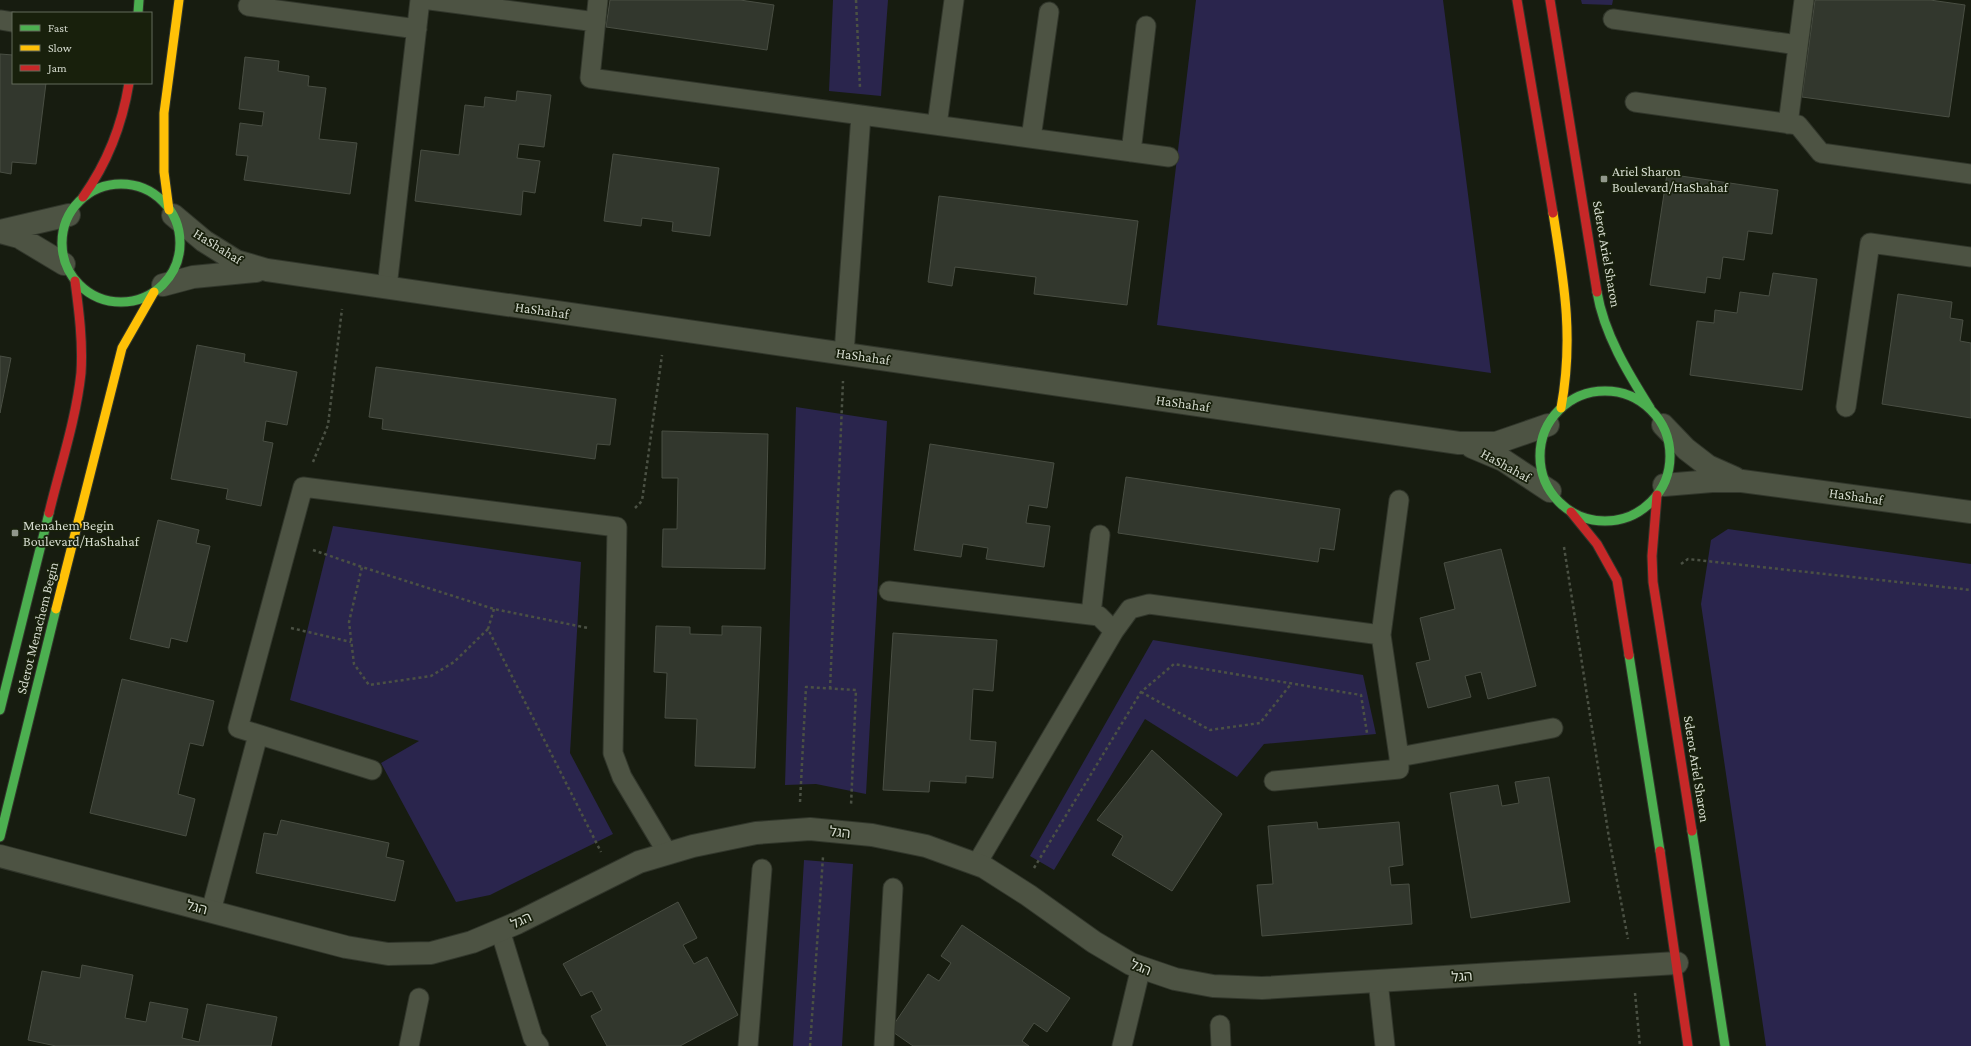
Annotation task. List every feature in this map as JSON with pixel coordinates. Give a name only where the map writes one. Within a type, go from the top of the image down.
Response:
[{"type":"street","points":[[138,12],[139,0]]},
{"type":"street","points":[[0,232],[19,237],[69,272],[90,294],[109,302],[130,302],[148,297],[158,289],[174,270],[180,252],[179,233],[171,213],[164,172],[164,113],[179,0]]},
{"type":"street","points":[[1517,0],[1566,286],[1569,319],[1569,352],[1567,377],[1561,408]]},
{"type":"street","name":"Sderot Ariel Sharon","points":[[1550,0],[1598,298],[1608,331],[1628,374],[1656,417]]},
{"type":"street","points":[[69,272],[61,244],[64,223],[98,178],[114,146],[125,110],[129,84]]},
{"type":"street","points":[[0,232],[75,208],[90,192],[109,185],[128,184],[146,190],[162,200],[171,213]]},
{"type":"street","name":"HaShahaf","points":[[171,213],[204,241],[236,261],[267,270],[1459,443],[1496,443],[1548,425]]},
{"type":"street","name":"HaShahaf","points":[[158,289],[193,277],[267,270]]},
{"type":"street","name":"Sderot Menachem Begin","points":[[0,710],[76,404],[81,376],[82,323],[69,272]]},
{"type":"street","name":"Sderot Menachem Begin","points":[[0,837],[122,348],[158,289]]},
{"type":"street","points":[[1571,512],[1592,520],[1615,521],[1635,514],[1652,502],[1660,490],[1670,466],[1669,444],[1656,417],[1632,397],[1613,391],[1592,392],[1571,400],[1554,414],[1542,433],[1538,456],[1542,478],[1554,498],[1571,512],[1596,540],[1608,558],[1617,580],[1658,829],[1688,1046]]},
{"type":"street","name":"HaShahaf","points":[[1656,417],[1686,449],[1708,466],[1742,481]]},
{"type":"street","name":"HaShahaf","points":[[1459,443],[1485,451],[1503,460],[1550,491]]},
{"type":"street","name":"HaShahaf","points":[[1660,490],[1712,481],[1742,481],[1971,512]]},
{"type":"street","name":"Sderot Ariel Sharon","points":[[1660,490],[1652,556],[1653,582],[1726,1046]]},
{"type":"street","name":"הגל","points":[[0,856],[346,947],[388,954],[431,953],[472,942],[500,930],[639,862],[693,846],[756,833],[824,830],[926,846],[984,868],[1020,890],[1094,942],[1131,964],[1175,979],[1214,986],[1262,988],[1677,963]]},
{"type":"lane","points":[[387,287],[420,0]]},
{"type":"lane","points":[[430,0],[596,22]]},
{"type":"lane","points":[[598,0],[590,78],[1169,157]]},
{"type":"lane","points":[[937,125],[954,0]]},
{"type":"lane","points":[[1788,124],[1804,0]]},
{"type":"lane","points":[[248,6],[416,29]]},
{"type":"lane","points":[[1031,138],[1049,12]]},
{"type":"lane","points":[[1613,19],[1798,45]]},
{"type":"lane","points":[[0,20],[12,22]]},
{"type":"lane","points":[[1131,152],[1146,26]]},
{"type":"lane","points":[[1635,102],[1798,125],[1821,153],[1971,174]]},
{"type":"lane","points":[[844,354],[861,115]]},
{"type":"lane","points":[[1846,407],[1870,243],[1971,257]]},
{"type":"lane","points":[[372,770],[238,728],[303,487],[617,527],[613,753],[622,777],[668,854]]},
{"type":"lane","points":[[1274,781],[1398,769],[1399,756],[1380,635],[1399,500]]},
{"type":"lane","points":[[1091,614],[1100,535]]},
{"type":"lane","points":[[889,591],[1091,614],[1099,616],[1114,631]]},
{"type":"lane","points":[[976,865],[1114,631],[1130,609],[1150,604],[1380,635]]},
{"type":"lane","points":[[1399,756],[1553,728]]},
{"type":"lane","points":[[211,911],[258,735]]},
{"type":"lane","points":[[748,1046],[762,869]]},
{"type":"lane","points":[[884,1046],[893,888]]},
{"type":"lane","points":[[500,930],[533,1038],[539,1046]]},
{"type":"lane","points":[[1122,1046],[1141,967]]},
{"type":"lane","points":[[1378,981],[1385,1046]]},
{"type":"lane","points":[[408,1046],[419,998]]},
{"type":"lane","points":[[1220,1025],[1221,1046]]},
{"type":"path","points":[[856,0],[861,115]]},
{"type":"path","points":[[303,487],[328,425],[345,281]]},
{"type":"path","points":[[617,527],[642,501],[666,328]]},
{"type":"path","points":[[830,689],[844,354]]},
{"type":"path","points":[[288,542],[494,609],[614,634]]},
{"type":"path","points":[[1563,543],[1609,838],[1632,965],[1640,1046]]},
{"type":"path","points":[[1653,582],[1688,558],[1971,590]]},
{"type":"path","points":[[362,567],[349,622],[354,664],[369,685],[431,676],[454,662],[488,630],[494,609]]},
{"type":"path","points":[[266,622],[351,642]]},
{"type":"path","points":[[488,630],[613,875]]},
{"type":"path","points":[[1020,890],[1141,692],[1174,664],[1360,695],[1373,771]]},
{"type":"path","points":[[1141,692],[1210,730],[1260,723],[1292,684]]},
{"type":"path","points":[[798,830],[806,687],[856,690],[850,833]]},
{"type":"path","points":[[810,1046],[824,830]]},
{"type":"shaded area","points":[[833,0],[888,0],[881,96],[829,91]]},
{"type":"shaded area","points":[[1196,0],[1443,0],[1491,373],[1157,325]]},
{"type":"shaded area","points":[[1581,0],[1613,0],[1612,5],[1582,4]]},
{"type":"shaded area","points":[[796,407],[887,421],[866,794],[816,784],[785,785]]},
{"type":"shaded area","points":[[333,526],[581,562],[570,753],[613,834],[490,895],[456,902],[381,763],[419,741],[290,700]]},
{"type":"shaded area","points":[[1728,529],[1971,564],[1971,1046],[1766,1046],[1701,604],[1711,540]]},
{"type":"shaded area","points":[[1153,640],[1363,675],[1376,734],[1264,744],[1237,777],[1145,719],[1054,870],[1030,856]]},
{"type":"shaded area","points":[[804,860],[853,864],[842,1046],[793,1046]]},
{"type":"building","points":[[610,0],[740,0],[774,5],[767,50],[606,27]]},
{"type":"building","points":[[1815,0],[1930,0],[1965,5],[1949,117],[1802,97]]},
{"type":"building","points":[[0,54],[12,55],[12,84],[46,84],[36,164],[12,162],[11,174],[0,172]]},
{"type":"building","points":[[245,57],[279,61],[278,71],[309,76],[308,86],[326,88],[319,139],[357,143],[350,194],[244,180],[248,156],[236,155],[240,123],[262,126],[264,112],[239,109]]},
{"type":"building","points":[[517,91],[551,95],[544,147],[519,144],[517,158],[540,161],[535,193],[523,191],[521,215],[415,201],[421,150],[459,155],[465,105],[484,107],[485,97],[516,101]]},
{"type":"building","points":[[613,154],[719,168],[710,236],[672,231],[673,222],[642,218],[641,226],[604,221]]},
{"type":"building","points":[[1667,174],[1778,190],[1772,234],[1748,231],[1744,260],[1723,257],[1720,279],[1707,277],[1705,293],[1650,285]]},
{"type":"building","points":[[939,196],[1138,221],[1127,305],[1034,294],[1036,277],[955,267],[952,286],[928,282]]},
{"type":"building","points":[[1773,273],[1817,279],[1802,390],[1690,375],[1697,321],[1714,323],[1715,310],[1737,313],[1740,292],[1769,296]]},
{"type":"building","points":[[1898,294],[1952,302],[1950,318],[1963,320],[1960,341],[1971,343],[1971,418],[1882,404]]},
{"type":"building","points":[[197,345],[245,354],[244,362],[297,372],[287,425],[266,421],[263,441],[273,443],[261,506],[226,499],[228,489],[171,479]]},
{"type":"building","points":[[0,356],[11,358],[0,413]]},
{"type":"building","points":[[376,367],[616,399],[610,445],[597,444],[595,459],[382,429],[383,419],[369,417]]},
{"type":"building","points":[[662,431],[768,434],[765,569],[662,567],[663,529],[677,529],[678,478],[662,478]]},
{"type":"building","points":[[930,444],[1054,463],[1047,508],[1029,505],[1026,523],[1050,526],[1044,567],[986,559],[988,548],[963,544],[961,557],[914,550]]},
{"type":"building","points":[[1126,477],[1340,509],[1334,550],[1320,548],[1318,562],[1118,533]]},
{"type":"building","points":[[158,520],[199,530],[196,543],[210,546],[187,642],[171,638],[169,648],[130,639]]},
{"type":"building","points":[[1501,549],[1536,686],[1488,699],[1481,672],[1465,676],[1471,697],[1428,708],[1416,663],[1430,660],[1420,618],[1455,609],[1444,563]]},
{"type":"building","points":[[656,626],[690,627],[690,634],[722,635],[722,626],[761,627],[755,768],[695,766],[697,719],[665,718],[667,673],[654,672]]},
{"type":"building","points":[[893,633],[997,640],[993,691],[973,689],[970,740],[996,742],[993,778],[966,776],[966,783],[930,781],[929,792],[883,790]]},
{"type":"building","points":[[122,679],[214,701],[203,746],[190,743],[178,794],[195,799],[186,836],[90,813]]},
{"type":"building","points":[[1152,750],[1222,814],[1172,891],[1112,855],[1123,836],[1097,820]]},
{"type":"building","points":[[1549,777],[1570,902],[1471,918],[1450,793],[1498,785],[1502,806],[1519,803],[1515,782]]},
{"type":"building","points":[[281,820],[389,843],[386,857],[404,861],[395,901],[256,873],[264,833],[277,835]]},
{"type":"building","points":[[1317,822],[1318,829],[1399,822],[1403,865],[1389,867],[1391,885],[1409,884],[1412,924],[1262,936],[1257,885],[1273,884],[1268,826]]},
{"type":"building","points":[[678,902],[697,938],[683,945],[694,964],[707,957],[738,1015],[680,1046],[607,1046],[591,1016],[602,1010],[592,991],[581,996],[563,964]]},
{"type":"building","points":[[962,925],[1070,998],[1047,1032],[1034,1023],[1022,1041],[1029,1046],[913,1046],[890,1030],[928,974],[939,981],[951,963],[941,956]]},
{"type":"building","points":[[82,965],[133,975],[125,1018],[146,1022],[150,1002],[188,1009],[182,1038],[199,1042],[207,1004],[277,1017],[271,1046],[56,1046],[28,1040],[42,971],[80,978]]},
{"type":"traffic: fast","points":[[138,12],[139,0]]},
{"type":"traffic: fast","points":[[121,184],[144,188],[163,201],[176,220],[180,243],[176,266],[163,285],[144,298],[121,302],[98,298],[79,285],[66,266],[62,243],[66,220],[79,201],[98,188],[121,184]]},
{"type":"traffic: fast","points":[[1597,292],[1600,308],[1611,338],[1625,367],[1650,408]]},
{"type":"traffic: fast","points":[[1611,391],[1630,396],[1651,410],[1665,431],[1669,443],[1670,456],[1669,469],[1665,481],[1651,502],[1630,516],[1618,520],[1599,521],[1580,516],[1559,502],[1545,481],[1541,469],[1540,450],[1545,431],[1559,410],[1580,396],[1592,392],[1611,391]]},
{"type":"traffic: fast","points":[[0,710],[49,513]]},
{"type":"traffic: fast","points":[[0,837],[56,609]]},
{"type":"traffic: fast","points":[[1629,655],[1660,851]]},
{"type":"traffic: fast","points":[[1692,831],[1725,1046]]},
{"type":"traffic: slow","points":[[169,210],[164,172],[164,113],[179,0]]},
{"type":"traffic: slow","points":[[1553,213],[1564,287],[1567,334],[1567,358],[1561,408]]},
{"type":"traffic: slow","points":[[56,609],[122,348],[154,292]]},
{"type":"traffic: jam","points":[[1517,0],[1553,213]]},
{"type":"traffic: jam","points":[[1550,0],[1597,292]]},
{"type":"traffic: jam","points":[[83,197],[100,170],[113,143],[118,129],[129,84]]},
{"type":"traffic: jam","points":[[49,513],[72,426],[79,391],[81,373],[81,338],[75,281]]},
{"type":"traffic: jam","points":[[1657,495],[1652,556],[1653,582],[1692,831]]},
{"type":"traffic: jam","points":[[1571,512],[1597,544],[1617,580],[1629,655]]},
{"type":"traffic: jam","points":[[1660,851],[1688,1046]]},
{"type":"place","name":"Ariel Sharon Boulevard/HaShahaf","points":[[1604,179]]},
{"type":"place","name":"Menahem Begin Boulevard/HaShahaf","points":[[15,533]]}]
